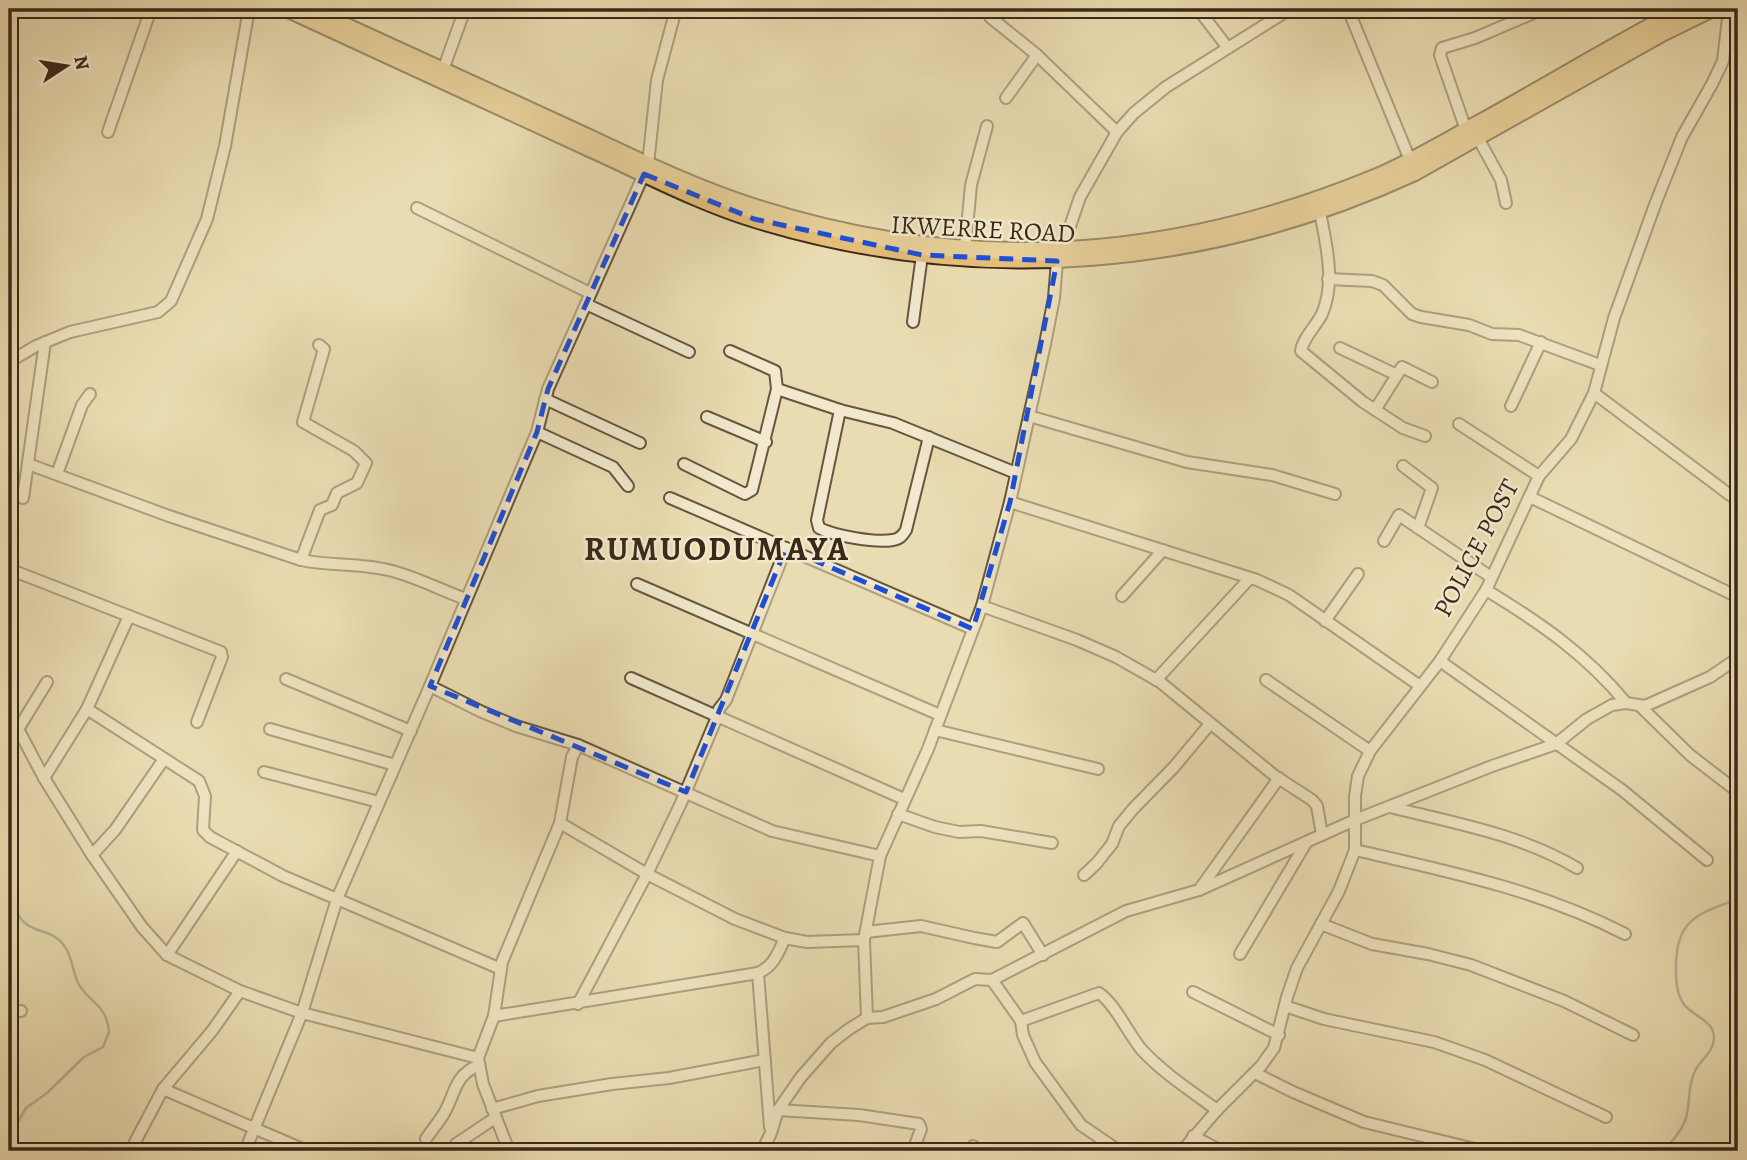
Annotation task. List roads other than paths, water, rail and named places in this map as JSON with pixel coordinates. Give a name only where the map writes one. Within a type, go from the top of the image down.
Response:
[{"type":"main road","name":"IKWERRE ROAD","points":[[286,9],[646,169],[679,191],[754,219],[828,240],[922,255],[1059,255],[1171,249],[1279,226],[1376,191],[1415,173],[1472,134],[1713,9]]},
{"type":"main road","points":[[310,9],[443,70],[646,169],[788,217],[881,239],[965,249],[1059,255],[1223,228],[1304,204],[1472,134],[1682,9]]},
{"type":"street","points":[[108,132],[151,9]]},
{"type":"street","points":[[9,362],[70,332],[159,312],[171,302],[207,219],[225,146],[249,9]]},
{"type":"street","points":[[443,70],[465,9]]},
{"type":"street","points":[[246,1151],[302,1013],[337,899],[537,432],[545,399],[646,169],[657,80],[676,9]]},
{"type":"street","points":[[1198,9],[1228,48]]},
{"type":"street","points":[[867,1018],[865,936],[880,856],[934,730],[982,606],[1010,502],[1029,416],[1054,298],[1059,255],[1080,197],[1117,132],[1134,113],[1166,87],[1290,9]]},
{"type":"street","points":[[1348,9],[1410,160]]},
{"type":"street","points":[[1506,203],[1497,172],[1472,134],[1440,55],[1442,48],[1475,38],[1543,9]]},
{"type":"street","name":"POLICE POST","points":[[1182,1151],[1217,1110],[1255,1073],[1274,1048],[1297,968],[1339,891],[1355,850],[1354,796],[1358,776],[1370,751],[1440,661],[1486,590],[1539,476],[1571,439],[1594,393],[1618,306],[1656,202],[1682,137],[1723,61],[1729,9]]},
{"type":"street","points":[[990,17],[1037,55],[1117,132]]},
{"type":"street","points":[[1006,98],[1037,55]]},
{"type":"street","points":[[965,249],[971,185],[987,126]]},
{"type":"street","points":[[417,208],[689,352]]},
{"type":"street","points":[[1320,212],[1327,250],[1326,304],[1301,351],[1375,410],[1404,428],[1425,436]]},
{"type":"street","points":[[913,322],[922,255]]},
{"type":"street","points":[[1328,279],[1372,281],[1382,285],[1412,314],[1469,325],[1492,334],[1519,335],[1600,365]]},
{"type":"street","points":[[23,498],[45,342]]},
{"type":"street","points":[[1511,406],[1541,342]]},
{"type":"street","points":[[300,560],[320,510],[332,505],[337,493],[357,483],[366,463],[354,451],[303,422],[324,349],[319,345]]},
{"type":"street","points":[[1340,348],[1397,375]]},
{"type":"street","points":[[684,464],[745,494],[752,491],[777,389],[775,371],[730,351]]},
{"type":"street","points":[[1375,410],[1402,367],[1433,382]]},
{"type":"street","points":[[777,389],[892,423],[1016,473]]},
{"type":"street","points":[[1594,393],[1738,500]]},
{"type":"street","points":[[57,474],[82,405],[90,394]]},
{"type":"street","points":[[545,399],[640,443]]},
{"type":"street","points":[[841,410],[817,520],[819,528],[828,532],[877,540],[895,540],[901,537],[906,530],[929,437]]},
{"type":"street","points":[[1029,416],[1187,462],[1272,475],[1335,494]]},
{"type":"street","points":[[707,418],[766,442]]},
{"type":"street","points":[[1459,424],[1539,476]]},
{"type":"street","points":[[537,432],[613,467],[628,486]]},
{"type":"street","points":[[28,464],[169,516],[300,560],[391,570],[466,599]]},
{"type":"street","points":[[1403,466],[1432,488],[1418,528]]},
{"type":"street","points":[[1530,497],[1738,597]]},
{"type":"street","points":[[670,498],[973,629]]},
{"type":"street","points":[[1010,502],[1250,578],[1289,596],[1420,686]]},
{"type":"street","points":[[1384,541],[1399,515],[1492,577]]},
{"type":"street","points":[[578,1004],[648,874],[686,792],[719,709],[726,700],[786,548]]},
{"type":"street","points":[[1122,596],[1163,550]]},
{"type":"street","points":[[9,569],[221,652],[222,657],[197,722]]},
{"type":"street","points":[[1325,621],[1358,574]]},
{"type":"street","points":[[1156,680],[1250,578]]},
{"type":"street","points":[[637,583],[940,715]]},
{"type":"street","points":[[1486,590],[1540,624],[1578,653],[1626,704]]},
{"type":"street","points":[[982,606],[1077,640],[1116,657],[1156,680],[1317,806],[1322,835]]},
{"type":"street","points":[[44,778],[87,709],[129,617]]},
{"type":"street","points":[[762,1151],[778,1110],[816,1059],[831,1043],[867,1018],[883,1017],[936,999],[975,979],[992,980],[1126,911],[1199,890],[1355,820],[1556,744],[1587,719],[1612,705],[1653,704],[1710,677],[1738,658]]},
{"type":"street","points":[[1440,661],[1622,790],[1707,860]]},
{"type":"street","points":[[631,678],[904,799]]},
{"type":"street","points":[[286,679],[411,731]]},
{"type":"street","points":[[1266,680],[1370,751]]},
{"type":"street","points":[[17,731],[47,682]]},
{"type":"street","points":[[430,686],[482,712],[516,726],[578,745],[772,831],[880,856]]},
{"type":"street","points":[[1640,706],[1690,754],[1738,792]]},
{"type":"street","points":[[87,709],[199,781],[205,796],[203,830],[210,836],[284,876],[501,969]]},
{"type":"street","points":[[9,712],[44,778],[92,855],[142,927],[167,955],[240,991],[302,1013],[478,1062]]},
{"type":"street","points":[[1084,875],[1107,850],[1119,826],[1133,809],[1174,767],[1210,724]]},
{"type":"street","points":[[270,729],[395,765]]},
{"type":"street","points":[[934,730],[1098,769]]},
{"type":"street","points":[[509,1151],[483,1084],[478,1062],[494,1016],[501,969],[560,823],[572,758],[578,745]]},
{"type":"street","points":[[92,855],[115,830],[164,759]]},
{"type":"street","points":[[264,772],[379,802]]},
{"type":"street","points":[[1199,890],[1279,778]]},
{"type":"street","points":[[1390,807],[1500,833],[1554,854],[1577,868]]},
{"type":"street","points":[[898,814],[934,827],[959,832],[981,831],[1052,842]]},
{"type":"street","points":[[560,823],[648,874],[735,919],[785,938],[807,942],[865,936],[921,926],[997,942],[1023,923],[1044,955]]},
{"type":"street","points":[[1240,954],[1306,843]]},
{"type":"street","points":[[1355,850],[1503,885],[1554,902],[1625,934]]},
{"type":"street","points":[[167,955],[237,852]]},
{"type":"street","points":[[1321,925],[1372,944],[1471,965],[1564,1000],[1633,1035]]},
{"type":"street","points":[[494,1016],[758,973],[768,969],[775,960],[785,938]]},
{"type":"street","points":[[758,973],[771,1133]]},
{"type":"street","points":[[992,980],[1021,1021],[1023,1035],[1035,1062],[1081,1125],[1119,1151]]},
{"type":"street","points":[[135,1142],[163,1089],[212,1031],[240,991]]},
{"type":"street","points":[[1193,992],[1279,1035]]},
{"type":"street","points":[[1021,1021],[1099,993],[1105,997],[1143,1051],[1172,1078],[1217,1110]]},
{"type":"street","points":[[1285,1006],[1324,1019],[1434,1042],[1485,1060],[1606,1117]]},
{"type":"street","points":[[9,1010],[21,1011]]},
{"type":"street","points":[[456,1144],[494,1114],[538,1096],[648,1081],[765,1060]]},
{"type":"street","points":[[426,1139],[444,1113],[455,1085],[466,1071],[478,1062]]},
{"type":"street","points":[[1255,1073],[1364,1122],[1483,1151]]},
{"type":"street","points":[[163,1089],[307,1151]]},
{"type":"street","points":[[778,1110],[859,1115],[919,1124],[921,1129],[913,1151]]},
{"type":"street","points":[[1193,1136],[1221,1151]]},
{"type":"waterway","points":[[9,861],[18,914],[27,925],[57,938],[62,943],[68,952],[78,983],[105,1015],[109,1032],[103,1047],[84,1057],[47,1093],[26,1108],[12,1132],[9,1144]]},
{"type":"waterway","points":[[1663,1151],[1676,1137],[1685,1121],[1693,1075],[1714,1042],[1710,1026],[1686,1007],[1679,994],[1676,966],[1680,938],[1692,920],[1738,899]]},
{"type":"district","name":"RUMUODUMAYA","points":[[717,548]]}]
